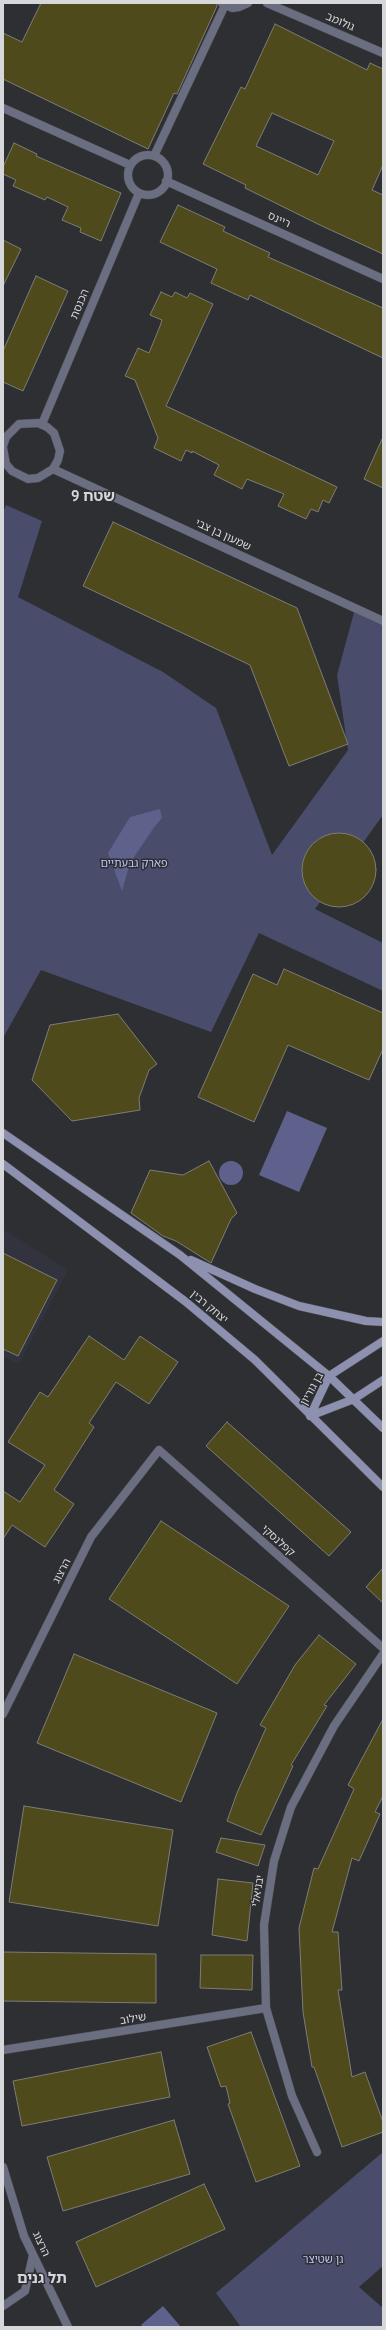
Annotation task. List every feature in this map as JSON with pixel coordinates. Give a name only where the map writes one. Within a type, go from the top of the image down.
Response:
[{"type":"main road","name":"יצחק רבין","points":[[3,1133],[180,1255],[329,1376],[383,1428]]},
{"type":"main road","name":"יצחק רבין","points":[[3,1164],[186,1302],[255,1360],[383,1488]]},
{"type":"main road","points":[[180,1255],[255,1289],[299,1306],[366,1321],[383,1322]]},
{"type":"main road","name":"בן גוריון","points":[[310,1416],[329,1376],[383,1342]]},
{"type":"main road","name":"בן גוריון","points":[[310,1416],[354,1399],[383,1380]]},
{"type":"street","points":[[154,156],[223,4],[239,8],[248,3]]},
{"type":"street","name":"גולומב","points":[[267,3],[383,53]]},
{"type":"street","points":[[3,108],[130,165]]},
{"type":"street","points":[[140,156],[154,156],[165,166],[168,174],[166,182],[162,188],[155,193],[147,195],[139,193],[133,188],[129,181],[130,165],[140,156]]},
{"type":"street","name":"ריינס","points":[[166,182],[383,279]]},
{"type":"street","name":"הכנסת","points":[[42,424],[139,193]]},
{"type":"street","points":[[29,422],[42,424],[54,433],[58,442],[58,460],[53,468],[38,478],[20,476],[6,464],[3,447],[4,437],[19,424],[29,422]]},
{"type":"street","name":"שמעון בן צבי","points":[[53,468],[383,621]]},
{"type":"street","name":"קפלנסקי","points":[[159,1450],[383,1648]]},
{"type":"street","name":"הרצוג","points":[[3,1714],[91,1537],[159,1450]]},
{"type":"street","name":"יבניאלי","points":[[317,2152],[292,2096],[266,2008],[264,1925],[274,1861],[291,1808],[334,1726],[383,1654]]},
{"type":"street","name":"שילוב","points":[[3,2050],[266,2008]]},
{"type":"street","name":"הרצוג","points":[[3,2167],[24,2236],[68,2327]]},
{"type":"street","points":[[3,2306],[25,2291],[33,2256]]},
{"type":"shaded area","points":[[160,809],[162,818],[130,863],[122,891],[108,853],[130,817]]},
{"type":"shaded area","points":[[287,1111],[327,1128],[299,1192],[259,1175]]},
{"type":"shaded area","points":[[231,1161],[239,1165],[243,1173],[239,1181],[231,1185],[223,1181],[219,1173],[223,1165]]},
{"type":"shaded area","points":[[3,1229],[68,1270],[19,1364],[3,1357]]},
{"type":"shaded area","points":[[163,2306],[181,2327],[143,2327],[141,2325]]},
{"type":"green space","name":"פארק גבעתיים","points":[[6,505],[42,521],[18,597],[163,672],[216,708],[272,855],[348,750],[337,675],[355,609],[383,621],[383,815],[315,909],[383,943],[383,991],[259,933],[211,1032],[41,970],[3,1038],[3,512]]},
{"type":"green space","name":"גן שטיצר","points":[[383,2152],[383,2266],[359,2287],[383,2308],[383,2327],[241,2327],[216,2293]]},
{"type":"building","points":[[41,3],[217,3],[217,6],[177,94],[174,93],[148,149],[3,79],[3,33],[22,42]]},
{"type":"building","points":[[275,24],[367,70],[370,63],[383,69],[383,165],[372,190],[383,195],[383,254],[245,188],[246,185],[203,164],[241,87],[245,89]],"holes":[[[272,113],[334,141],[318,175],[256,146]]]},
{"type":"building","points":[[14,143],[37,154],[36,156],[121,193],[101,241],[80,232],[81,228],[62,220],[68,207],[47,197],[45,200],[13,186],[16,180],[3,174],[3,167]]},
{"type":"building","points":[[178,205],[225,227],[223,231],[270,253],[268,257],[383,308],[383,358],[250,295],[248,300],[211,283],[217,269],[160,242]]},
{"type":"building","points":[[3,240],[21,249],[3,286]]},
{"type":"building","points":[[36,276],[68,291],[23,391],[3,382],[3,351]]},
{"type":"building","points":[[161,292],[172,297],[175,292],[187,298],[190,293],[213,304],[166,406],[337,487],[329,503],[323,500],[318,512],[311,509],[306,519],[278,506],[284,494],[247,479],[242,489],[214,475],[219,465],[192,451],[192,453],[186,450],[181,461],[154,448],[158,438],[135,380],[125,376],[138,348],[149,353],[162,320],[150,315]]},
{"type":"building","points":[[383,437],[383,488],[364,479]]},
{"type":"building","points":[[113,522],[297,608],[348,744],[289,766],[250,665],[83,586]]},
{"type":"building","points":[[339,833],[360,839],[370,849],[376,870],[370,891],[360,901],[339,907],[318,901],[308,891],[302,870],[308,849],[318,839]]},
{"type":"building","points":[[284,969],[383,1013],[383,1049],[369,1080],[288,1045],[254,1122],[198,1097],[253,974],[277,985]]},
{"type":"building","points":[[118,1014],[157,1064],[149,1070],[139,1098],[140,1110],[72,1121],[32,1080],[50,1025]]},
{"type":"building","points":[[209,1161],[237,1213],[231,1219],[211,1263],[176,1241],[163,1236],[131,1213],[150,1170],[183,1175]]},
{"type":"building","points":[[3,1253],[57,1280],[18,1356],[3,1349]]},
{"type":"building","points":[[89,1336],[124,1360],[140,1336],[178,1362],[149,1404],[116,1382],[89,1423],[94,1427],[54,1490],[74,1504],[45,1547],[12,1525],[3,1539],[3,1491],[20,1502],[45,1465],[8,1442],[40,1392],[48,1397]]},
{"type":"building","points":[[227,1422],[351,1532],[329,1556],[206,1446]]},
{"type":"building","points":[[161,1521],[289,1606],[237,1684],[109,1599]]},
{"type":"building","points":[[383,1568],[383,1603],[366,1587]]},
{"type":"building","points":[[319,1635],[356,1664],[324,1705],[327,1706],[291,1765],[293,1766],[261,1835],[227,1821],[237,1793],[266,1728],[260,1725],[295,1665]]},
{"type":"building","points":[[74,1654],[217,1713],[181,1802],[37,1743]]},
{"type":"building","points":[[383,1719],[383,1796],[375,1812],[380,1814],[359,1861],[352,1858],[332,1932],[338,1932],[342,1990],[338,1990],[352,2077],[365,2072],[383,2122],[383,2132],[342,2147],[314,2067],[312,2067],[303,2012],[299,1928],[314,1868],[318,1869],[354,1789],[348,1785]]},
{"type":"building","points":[[24,1806],[173,1830],[158,1926],[9,1902]]},
{"type":"building","points":[[221,1838],[265,1845],[258,1866],[216,1852]]},
{"type":"building","points":[[218,1879],[253,1883],[247,1941],[212,1935]]},
{"type":"building","points":[[3,1952],[156,1954],[156,2003],[3,2001]]},
{"type":"building","points":[[201,1955],[253,1955],[252,1990],[200,1988]]},
{"type":"building","points":[[251,2032],[300,2166],[256,2182],[228,2104],[230,2103],[226,2086],[221,2087],[207,2047]]},
{"type":"building","points":[[161,2052],[170,2097],[22,2126],[13,2081]]},
{"type":"building","points":[[174,2120],[190,2174],[63,2211],[47,2157]]},
{"type":"building","points":[[204,2184],[225,2229],[96,2287],[76,2242]]},
{"type":"district","name":"שטח 9","points":[[93,497]]},
{"type":"district","name":"תל גנים","points":[[42,2279]]}]
